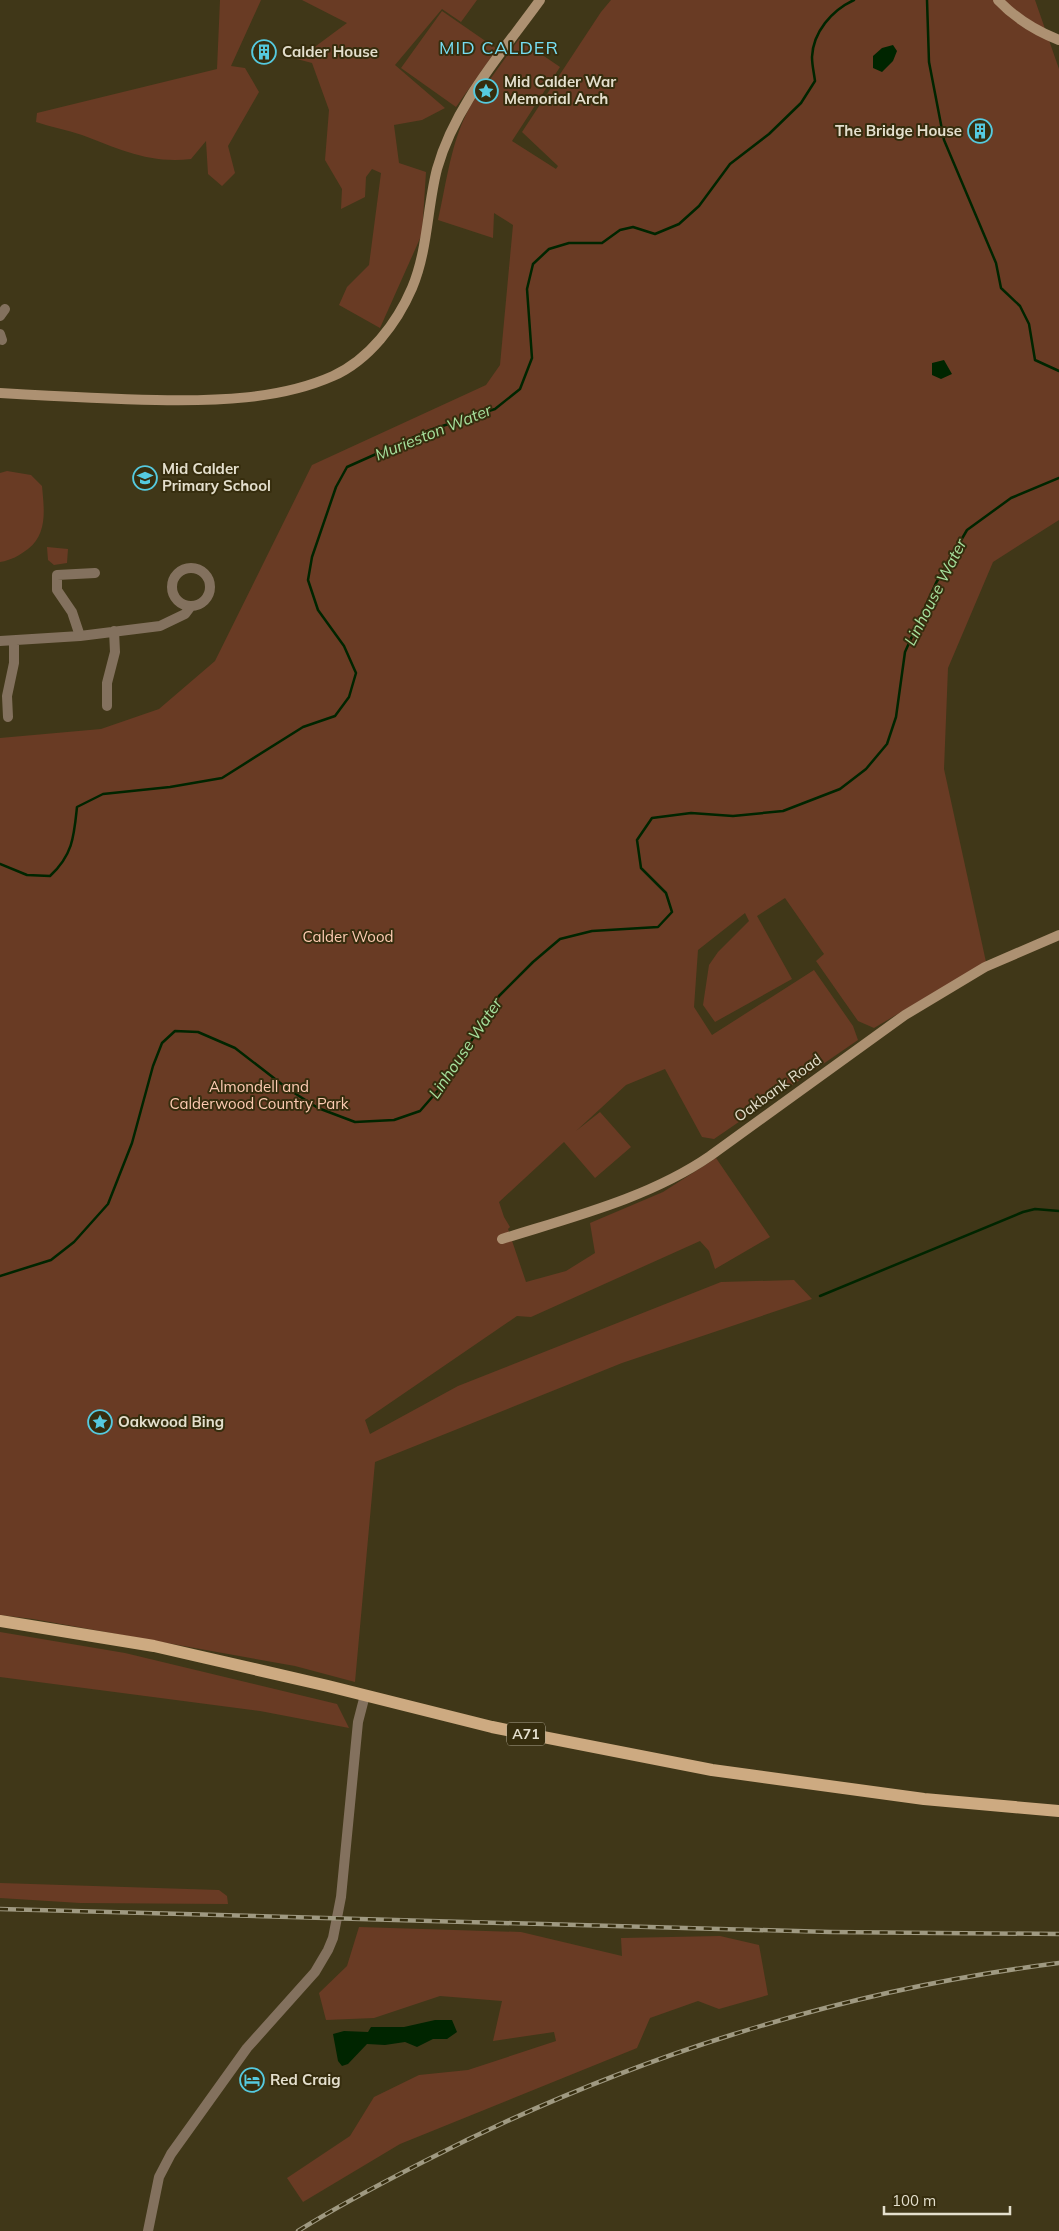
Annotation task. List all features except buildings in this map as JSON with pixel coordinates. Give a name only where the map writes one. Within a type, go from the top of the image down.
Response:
[{"type":"main road","name":"A71","points":[[0,1621],[154,1646],[365,1695],[492,1727],[712,1770],[924,1799],[1059,1811]]},
{"type":"street","points":[[0,393],[109,399],[231,399],[283,391],[334,376],[356,363],[375,346],[396,318],[412,288],[422,256],[437,170],[451,130],[462,109],[540,0]]},
{"type":"street","points":[[998,0],[1020,19],[1041,33],[1059,40]]},
{"type":"street","points":[[80,636],[72,612],[57,590],[57,575],[95,573]]},
{"type":"street","points":[[0,641],[80,636],[160,626],[185,614],[191,606]]},
{"type":"street","points":[[110,699],[106,683],[115,652],[114,631]]},
{"type":"street","points":[[8,717],[6,696],[14,663],[14,641]]},
{"type":"street","name":"Oakbank Road","points":[[502,1238],[604,1206],[652,1187],[687,1169],[710,1156],[905,1015],[979,971],[1059,935]]},
{"type":"street","points":[[148,2231],[159,2177],[171,2154],[247,2048],[315,1972],[331,1944],[341,1897],[358,1722],[365,1695]]},
{"type":"green space","points":[[220,0],[261,0],[231,66],[245,68],[259,92],[228,146],[235,173],[222,186],[208,174],[206,141],[191,159],[162,159],[135,154],[82,135],[36,122],[37,113],[217,69]]},
{"type":"green space","points":[[302,0],[477,0],[461,22],[442,9],[395,65],[445,108],[422,120],[394,125],[399,163],[426,172],[422,234],[380,328],[339,305],[347,287],[369,265],[381,173],[372,169],[366,177],[365,197],[341,209],[342,189],[325,160],[329,110],[312,63],[297,59],[296,52],[316,46],[347,23]]},
{"type":"green space","name":"Almondell and Calderwood Country Park","points":[[611,0],[1035,0],[1059,69],[1059,520],[993,562],[948,668],[944,769],[986,962],[874,1028],[858,1021],[816,961],[824,954],[785,898],[757,916],[792,979],[715,1022],[703,1005],[709,965],[718,952],[749,921],[745,913],[698,950],[694,1007],[712,1035],[814,970],[853,1026],[858,1040],[714,1139],[702,1137],[665,1069],[626,1085],[576,1131],[600,1112],[631,1147],[595,1178],[564,1142],[499,1202],[510,1227],[508,1229],[526,1282],[566,1271],[595,1253],[590,1223],[663,1192],[716,1158],[770,1237],[715,1269],[709,1251],[700,1241],[531,1317],[517,1316],[365,1420],[370,1434],[458,1386],[721,1282],[794,1280],[812,1299],[622,1363],[375,1462],[355,1682],[295,1666],[33,1619],[0,1615],[0,738],[101,729],[159,709],[215,661],[312,465],[486,385],[500,365],[513,225],[494,213],[493,238],[438,220],[452,154],[463,122],[479,93],[484,93],[487,89],[486,85],[519,39],[560,67],[512,141],[556,169],[558,166],[522,132],[601,12]]},
{"type":"green space","points":[[442,11],[497,49],[456,107],[401,68]]},
{"type":"green space","points":[[7,471],[31,475],[42,486],[43,520],[39,536],[28,549],[15,557],[0,562],[0,473]]},
{"type":"green space","points":[[47,547],[68,549],[67,563],[54,565],[48,560]]},
{"type":"green space","points":[[0,1632],[125,1653],[337,1704],[349,1728],[260,1711],[0,1677]]},
{"type":"green space","points":[[0,1883],[219,1890],[227,1896],[228,1904],[80,1903],[0,1898]]},
{"type":"green space","points":[[359,1927],[521,1932],[622,1956],[621,1938],[720,1936],[759,1945],[768,1995],[719,2009],[698,2001],[650,2018],[637,2048],[400,2144],[303,2202],[287,2178],[350,2136],[374,2097],[419,2075],[468,2070],[556,2041],[554,2032],[493,2041],[502,2001],[440,1996],[374,2018],[326,2020],[319,1993],[347,1966]]},
{"type":"shaded area","points":[[893,45],[897,51],[893,61],[882,72],[873,68],[873,56],[882,48]]},
{"type":"shaded area","points":[[944,360],[952,374],[941,379],[932,375],[932,363]]},
{"type":"shaded area","points":[[435,2020],[452,2020],[457,2032],[447,2039],[433,2039],[417,2047],[405,2042],[385,2045],[367,2044],[348,2064],[342,2066],[338,2061],[333,2034],[344,2031],[368,2032],[371,2027],[404,2027]]},
{"type":"waterway","name":"Murieston Water","points":[[0,864],[27,875],[50,876],[68,853],[73,836],[77,807],[103,794],[170,787],[222,778],[303,727],[335,716],[349,697],[356,673],[344,646],[318,610],[308,580],[312,557],[336,487],[347,467],[430,430],[495,409],[520,389],[532,358],[527,289],[533,264],[549,249],[569,243],[602,243],[620,230],[633,227],[655,234],[679,224],[699,206],[730,164],[769,134],[801,103],[815,81],[812,57],[813,48],[820,31],[831,16],[854,0]]},
{"type":"waterway","name":"Linhouse Water","points":[[927,0],[929,62],[944,140],[996,263],[1001,288],[1020,306],[1029,324],[1035,360],[1059,371]]},
{"type":"waterway","name":"Linhouse Water","points":[[0,1276],[51,1260],[74,1242],[108,1204],[132,1143],[153,1066],[162,1043],[175,1031],[198,1032],[235,1048],[288,1089],[318,1108],[355,1122],[394,1120],[420,1111],[447,1080],[499,996],[533,962],[560,939],[592,931],[658,927],[672,912],[666,893],[641,868],[637,840],[652,818],[691,813],[733,816],[783,811],[840,789],[866,769],[887,744],[896,717],[905,652],[936,583],[967,530],[1011,498],[1059,478]]},
{"type":"waterway","points":[[820,1296],[1023,1212],[1035,1209],[1059,1211]]},
{"type":"railway","points":[[0,1909],[830,1932],[1059,1934]]},
{"type":"railway","points":[[298,2231],[375,2187],[498,2125],[575,2092],[653,2062],[732,2035],[812,2011],[976,1975],[1059,1963]]},
{"type":"place","name":"Calder House","points":[[264,52]]},
{"type":"place","name":"Mid Calder War Memorial Arch","points":[[486,91]]},
{"type":"place","name":"The Bridge House","points":[[980,131]]},
{"type":"place","name":"Mid Calder Primary School","points":[[145,478]]},
{"type":"place","name":"Oakwood Bing","points":[[100,1422]]},
{"type":"place","name":"Red Craig","points":[[252,2080]]},
{"type":"district","name":"MID CALDER","points":[[499,48]]},
{"type":"park label","name":"Calder Wood","points":[[348,937]]}]
